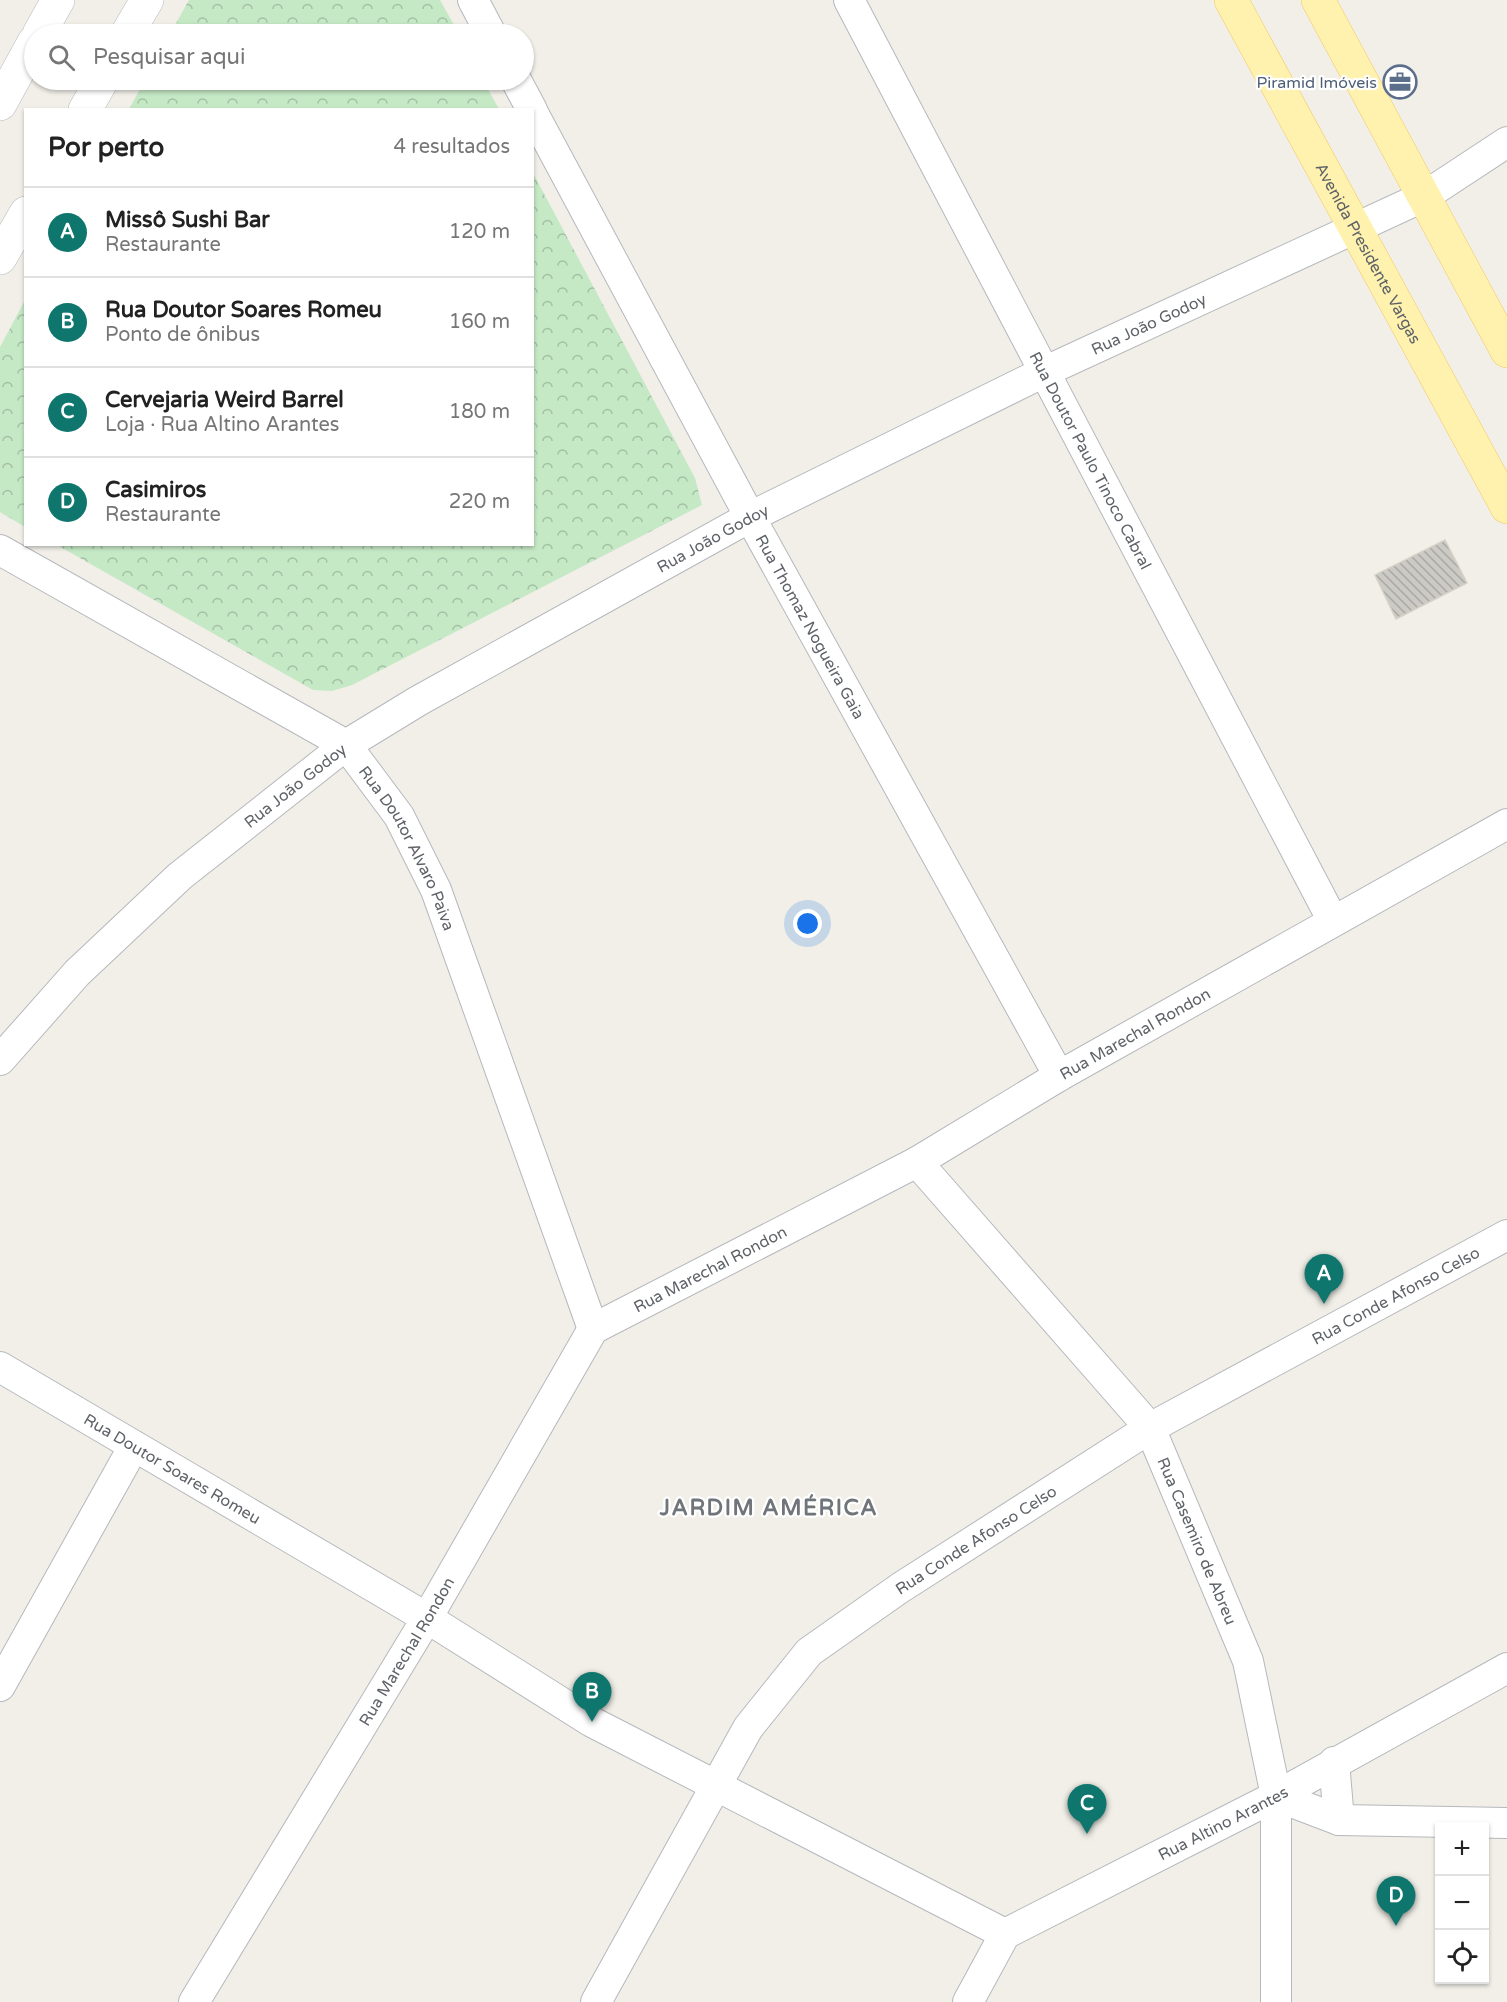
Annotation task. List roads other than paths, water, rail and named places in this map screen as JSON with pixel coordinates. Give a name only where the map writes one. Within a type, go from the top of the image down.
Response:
[{"type":"main road","points":[[45,24],[58,0]]},
{"type":"main road","points":[[133,24],[147,0]]},
{"type":"main road","name":"Avenida Presidente Vargas","points":[[1231,0],[1507,507]]},
{"type":"main road","points":[[1318,0],[1507,351]]},
{"type":"main road","points":[[0,104],[24,60]]},
{"type":"main road","points":[[85,108],[96,90]]},
{"type":"main road","points":[[0,258],[24,216]]},
{"type":"street","points":[[473,0],[486,24]]},
{"type":"street","name":"Rua Doutor Paulo Tinoco Cabral","points":[[849,0],[1047,371],[1333,921]]},
{"type":"street","name":"Rua Thomaz Nogueira Gaia","points":[[521,90],[531,108]]},
{"type":"street","name":"Rua Thomaz Nogueira Gaia","points":[[534,114],[750,517],[1059,1076]]},
{"type":"street","name":"Rua João Godoy","points":[[0,1060],[77,973],[180,876],[346,745],[418,701],[750,517],[1047,371],[1425,196],[1507,142]]},
{"type":"street","name":"Rua Doutor Alvaro Paiva","points":[[0,550],[346,745],[399,816],[436,890],[593,1329]]},
{"type":"street","name":"Rua Marechal Rondon","points":[[195,2002],[427,1618],[593,1329],[917,1162],[1059,1076],[1507,824]]},
{"type":"street","name":"Rua Casemiro de Abreu","points":[[917,1162],[1150,1428],[1248,1661],[1276,1796],[1276,2002]]},
{"type":"street","name":"Rua Conde Afonso Celso","points":[[596,2002],[748,1728],[809,1652],[900,1588],[1150,1428],[1507,1235]]},
{"type":"street","name":"Rua Doutor Soares Romeu","points":[[0,1367],[427,1618],[592,1722],[1005,1934]]},
{"type":"street","points":[[0,1686],[134,1446]]},
{"type":"street","name":"Rua Altino Arantes","points":[[1005,1934],[1276,1796],[1507,1668]]},
{"type":"street","points":[[1334,1762],[1339,1820]]},
{"type":"street","points":[[1276,1796],[1339,1820],[1507,1822]]},
{"type":"street","points":[[968,2002],[1005,1934]]},
{"type":"place","name":"Piramid Imóveis","points":[[1400,82]]},
{"type":"place","name":"Missô Sushi Bar","points":[[1324,1304]]},
{"type":"place","name":"Rua Doutor Soares Romeu","points":[[592,1722]]},
{"type":"place","name":"Cervejaria Weird Barrel","points":[[1087,1834]]},
{"type":"place","name":"Casimiros","points":[[1396,1926]]},
{"type":"district","name":"JARDIM AMÉRICA","points":[[769,1507]]}]
